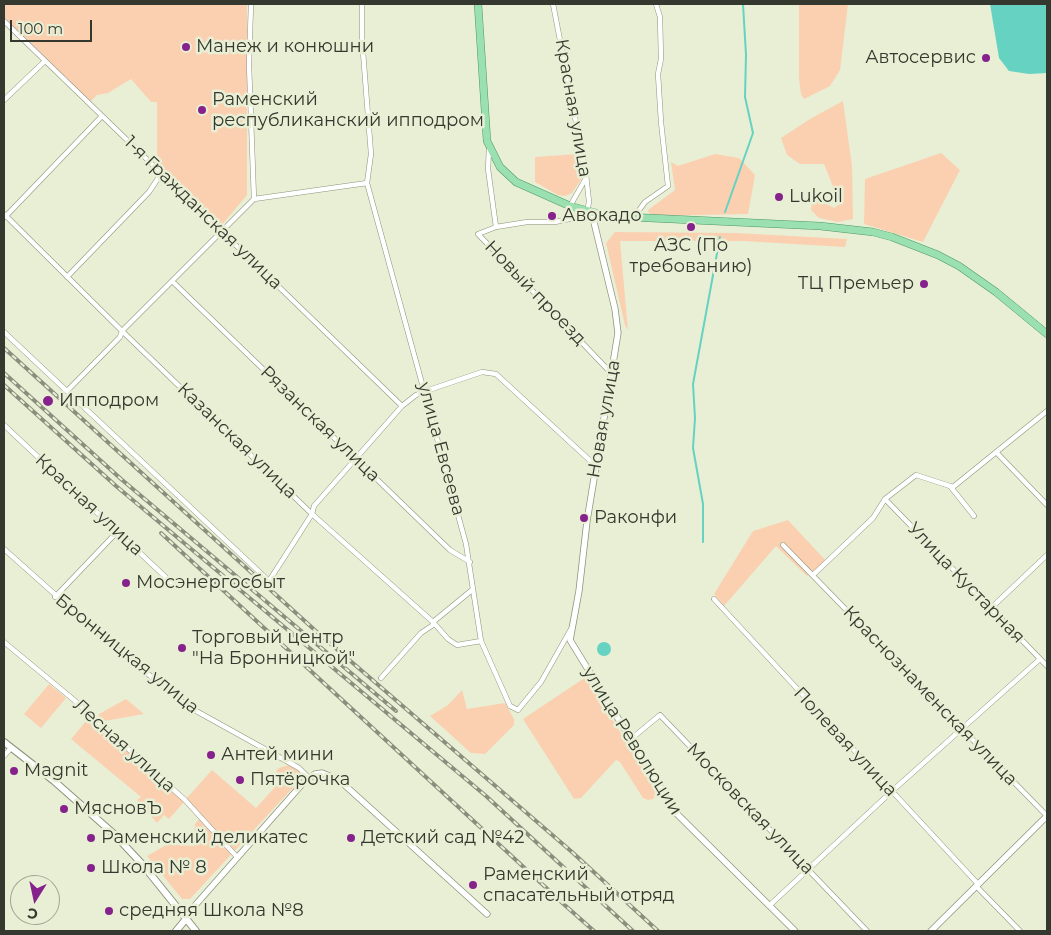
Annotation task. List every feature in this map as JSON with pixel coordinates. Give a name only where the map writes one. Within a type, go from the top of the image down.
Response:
[{"type":"main road","points":[[478,4],[485,132],[489,149],[500,167],[516,182],[587,212],[633,218],[820,226],[873,232],[892,237],[938,254],[959,266],[996,292],[1047,334]]},
{"type":"main road","points":[[4,742],[114,834],[143,865],[196,931]]},
{"type":"main road","points":[[176,931],[186,919]]},
{"type":"street","points":[[251,4],[249,66],[254,199]]},
{"type":"street","points":[[68,390],[120,337],[122,331],[254,199],[260,196],[367,183],[371,154],[362,39],[362,4]]},
{"type":"street","name":"Красная улица","points":[[553,4],[586,177],[589,202],[587,212]]},
{"type":"street","points":[[633,218],[645,202],[668,186],[658,74],[661,59],[660,17],[656,4]]},
{"type":"street","name":"1-я Гражданская улица","points":[[4,21],[160,174],[222,231],[402,406]]},
{"type":"street","points":[[4,100],[45,61]]},
{"type":"street","points":[[4,216],[102,116]]},
{"type":"street","points":[[489,149],[488,169],[496,227],[530,222],[555,222],[587,212]]},
{"type":"street","points":[[67,277],[149,192],[160,174]]},
{"type":"street","points":[[570,206],[586,177]]},
{"type":"street","name":"улица Евсеева","points":[[367,183],[426,391],[470,562],[472,590],[481,641],[510,706],[518,710],[541,682],[573,626]]},
{"type":"street","name":"Новая улица","points":[[573,626],[618,326],[587,212]]},
{"type":"street","name":"Казанская улица","points":[[4,216],[312,514],[433,622],[455,645],[481,641]]},
{"type":"street","name":"Новый проезд","points":[[496,227],[478,234],[612,374]]},
{"type":"street","name":"Рязанская улица","points":[[173,282],[452,552],[470,562]]},
{"type":"street","points":[[4,332],[68,390],[269,581],[312,514],[314,506],[402,406],[411,398],[426,391],[482,372],[496,374],[596,466]]},
{"type":"street","points":[[813,575],[873,518],[885,499],[916,475],[953,487],[1047,411]]},
{"type":"street","name":"Красная улица","points":[[4,425],[174,585]]},
{"type":"street","points":[[996,452],[1047,505]]},
{"type":"street","points":[[949,486],[974,516]]},
{"type":"street","name":"Улица Кустарная","points":[[885,499],[1047,666]]},
{"type":"street","points":[[55,596],[118,531]]},
{"type":"street","name":"Краснознаменская улица","points":[[783,546],[1047,816]]},
{"type":"street","name":"Бронницкая улица","points":[[4,549],[55,596],[189,706],[299,768],[309,778]]},
{"type":"street","points":[[990,609],[1047,555]]},
{"type":"street","points":[[381,678],[421,633],[433,626],[433,622],[472,590]]},
{"type":"street","name":"Полевая улица","points":[[714,599],[1020,931]]},
{"type":"street","name":"улица Революции","points":[[573,626],[572,643],[676,813],[795,931]]},
{"type":"street","name":"Лесная улица","points":[[4,642],[74,700],[185,800],[238,857]]},
{"type":"street","points":[[770,905],[961,728],[965,728],[1040,659]]},
{"type":"street","name":"Московская улица","points":[[631,739],[660,715],[866,931]]},
{"type":"street","points":[[4,756],[10,748]]},
{"type":"street","points":[[186,919],[191,910],[309,778],[319,773],[328,774],[338,779],[487,914]]},
{"type":"street","points":[[931,931],[1047,816]]},
{"type":"shaded area","name":"Раменский республиканский ипподром","points":[[4,4],[247,4],[247,195],[221,226],[157,167],[157,102],[151,102],[131,79],[108,93],[97,95],[90,102],[4,17]]},
{"type":"shaded area","points":[[799,4],[848,4],[840,70],[830,86],[804,99],[801,94],[799,78]]},
{"type":"shaded area","points":[[843,101],[852,166],[853,219],[838,222],[819,218],[811,210],[813,196],[834,208],[840,204],[824,164],[800,164],[787,155],[781,138]]},
{"type":"shaded area","points":[[941,153],[960,170],[923,242],[864,224],[865,179]]},
{"type":"shaded area","points":[[578,154],[582,178],[572,193],[565,196],[558,195],[535,182],[535,157]]},
{"type":"shaded area","points":[[715,154],[739,158],[755,175],[748,214],[650,216],[648,210],[675,190],[671,162],[678,166]]},
{"type":"shaded area","points":[[615,232],[735,233],[847,239],[845,247],[743,241],[620,241],[628,330],[625,325],[606,243]]},
{"type":"shaded area","points":[[788,520],[826,561],[807,576],[776,546],[724,606],[714,594],[753,531]]},
{"type":"shaded area","points":[[586,677],[656,790],[656,795],[653,799],[643,798],[620,762],[616,760],[581,798],[574,799],[523,719]]},
{"type":"shaded area","points":[[49,684],[66,698],[41,728],[24,714]]},
{"type":"shaded area","points":[[462,690],[467,709],[505,703],[514,719],[514,725],[485,754],[471,753],[430,716],[448,705]]},
{"type":"shaded area","points":[[126,699],[144,714],[99,722],[185,800],[212,770],[256,808],[283,778],[276,771],[279,768],[289,765],[301,773],[300,780],[190,899],[182,899],[147,856],[168,844],[194,846],[195,824],[200,818],[185,801],[169,819],[164,815],[157,823],[137,800],[141,797],[71,739],[91,715],[98,721],[99,714]]},
{"type":"water","points":[[990,4],[1047,4],[1047,73],[1029,74],[1009,71],[999,58]]},
{"type":"water","points":[[601,642],[607,642],[611,649],[607,656],[601,656],[597,652],[597,646]]},
{"type":"waterway","points":[[725,212],[753,133],[745,97],[746,55],[743,4]]},
{"type":"waterway","points":[[703,542],[703,504],[693,448],[695,418],[693,384],[720,237]]},
{"type":"railway","points":[[4,348],[318,633],[572,852],[658,931]]},
{"type":"railway","points":[[4,373],[121,479],[396,711]]},
{"type":"railway","points":[[4,385],[116,486],[486,796],[633,931]]},
{"type":"railway","points":[[161,533],[555,896]]},
{"type":"railway","points":[[559,900],[594,931]]},
{"type":"place","name":"Манеж и конюшни","points":[[186,47]]},
{"type":"place","name":"Автосервис","points":[[986,58]]},
{"type":"place","name":"Раменский республиканский ипподром","points":[[202,110]]},
{"type":"place","name":"Lukoil","points":[[779,197]]},
{"type":"place","name":"Авокадо","points":[[552,216]]},
{"type":"place","name":"АЗС (По требованию)","points":[[691,227]]},
{"type":"place","name":"ТЦ Премьер","points":[[924,284]]},
{"type":"place","name":"Ипподром","points":[[48,401]]},
{"type":"place","name":"Раконфи","points":[[584,518]]},
{"type":"place","name":"Мосэнергосбыт","points":[[126,583]]},
{"type":"place","name":"Торговый центр \"На Бронницкой\"","points":[[182,648]]},
{"type":"place","name":"Антей мини","points":[[211,755]]},
{"type":"place","name":"Magnit","points":[[14,771]]},
{"type":"place","name":"Пятёрочка","points":[[240,780]]},
{"type":"place","name":"МясновЪ","points":[[64,809]]},
{"type":"place","name":"Раменский деликатес","points":[[91,838]]},
{"type":"place","name":"Детский сад №42","points":[[351,838]]},
{"type":"place","name":"Школа № 8","points":[[91,868]]},
{"type":"place","name":"Раменский спасательный отряд","points":[[473,885]]},
{"type":"place","name":"средняя Школа №8","points":[[109,911]]}]
